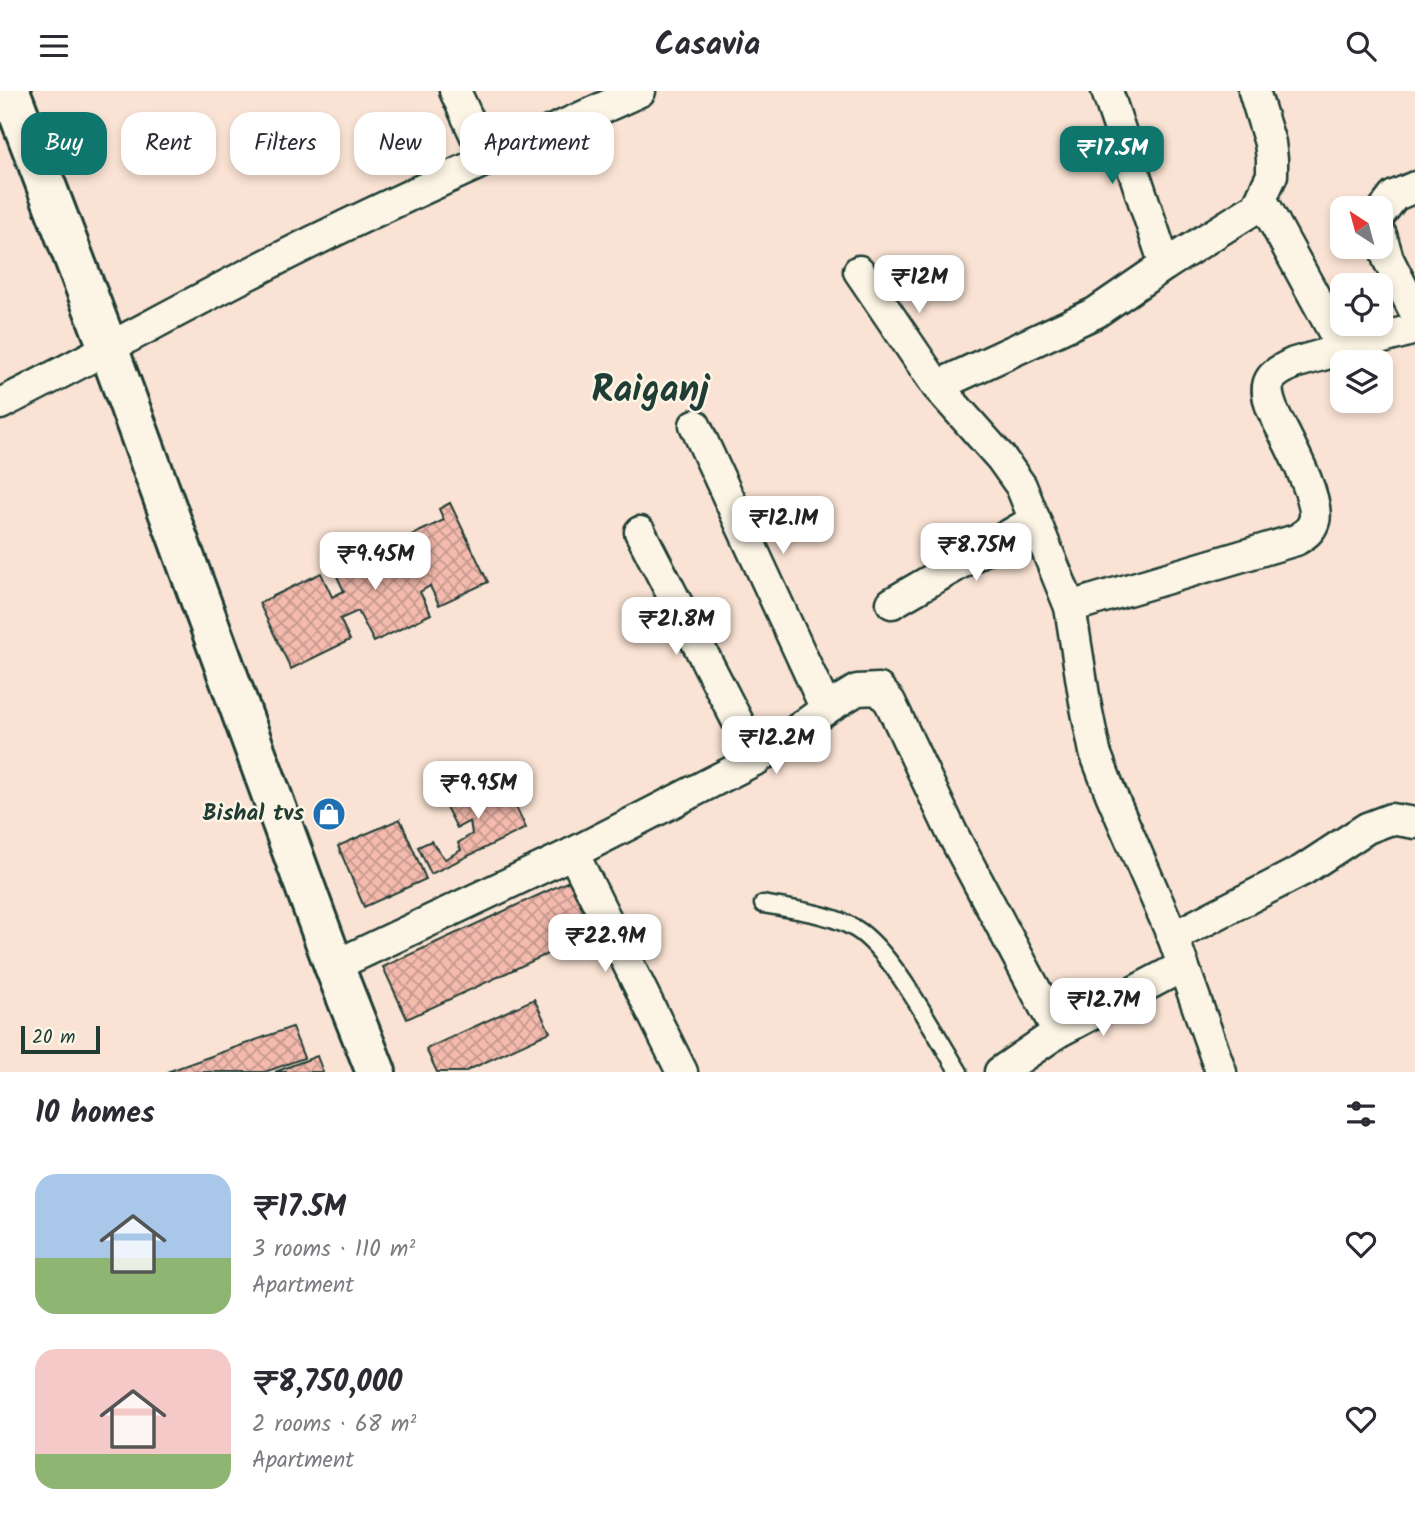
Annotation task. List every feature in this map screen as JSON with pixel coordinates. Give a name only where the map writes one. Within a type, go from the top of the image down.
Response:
[{"type":"main road","points":[[10,91],[334,966],[376,1072]]},
{"type":"street","points":[[455,91],[465,112]]},
{"type":"street","points":[[593,112],[640,91]]},
{"type":"street","points":[[1107,91],[1165,265]]},
{"type":"street","points":[[937,386],[1095,313],[1257,207],[1272,175],[1272,159],[1270,143],[1254,91]]},
{"type":"street","points":[[0,404],[313,241],[460,171]]},
{"type":"street","points":[[1393,196],[1415,187]]},
{"type":"street","points":[[1262,200],[1343,349]]},
{"type":"street","points":[[1388,259],[1415,312]]},
{"type":"street","points":[[859,271],[937,386],[1008,467],[1021,486],[1070,607],[1095,751],[1173,937],[1221,1072]]},
{"type":"street","points":[[1070,607],[1296,540],[1307,534],[1315,519],[1311,491],[1272,409],[1267,395],[1268,382],[1276,371],[1294,363],[1415,329]]},
{"type":"street","points":[[695,425],[826,709]]},
{"type":"street","points":[[892,603],[1035,520]]},
{"type":"street","points":[[640,532],[757,759]]},
{"type":"street","points":[[334,966],[573,853],[757,759],[857,690],[879,689],[890,702],[952,833],[1059,1032]]},
{"type":"street","points":[[1173,937],[1303,870],[1367,828],[1391,819],[1415,823]]},
{"type":"street","points":[[573,853],[682,1072]]},
{"type":"street","points":[[1000,1072],[1059,1032],[1183,966]]},
{"type":"lane","points":[[763,904],[831,918],[856,929],[876,945],[959,1072]]},
{"type":"building","points":[[450,503],[488,582],[439,605],[430,586],[420,592],[431,614],[374,642],[358,611],[340,619],[350,640],[291,669],[259,603],[321,573],[332,597],[344,591],[334,570],[394,541],[408,571],[423,564],[410,536],[444,520],[439,509]]},
{"type":"building","points":[[500,773],[526,828],[431,874],[418,847],[431,841],[445,859],[461,850],[458,843],[472,834],[470,821],[457,828],[443,801]]},
{"type":"building","points":[[400,819],[426,879],[364,907],[338,846]]},
{"type":"building","points":[[571,880],[595,932],[407,1019],[383,967]]},
{"type":"building","points":[[534,999],[550,1032],[464,1072],[437,1072],[426,1049]]},
{"type":"building","points":[[292,1027],[304,1058],[265,1072],[167,1072]]},
{"type":"building","points":[[317,1056],[323,1072],[275,1072]]},
{"type":"place","name":"Bishal tvs","points":[[329,814]]},
{"type":"district","name":"Raiganj","points":[[650,391]]}]
